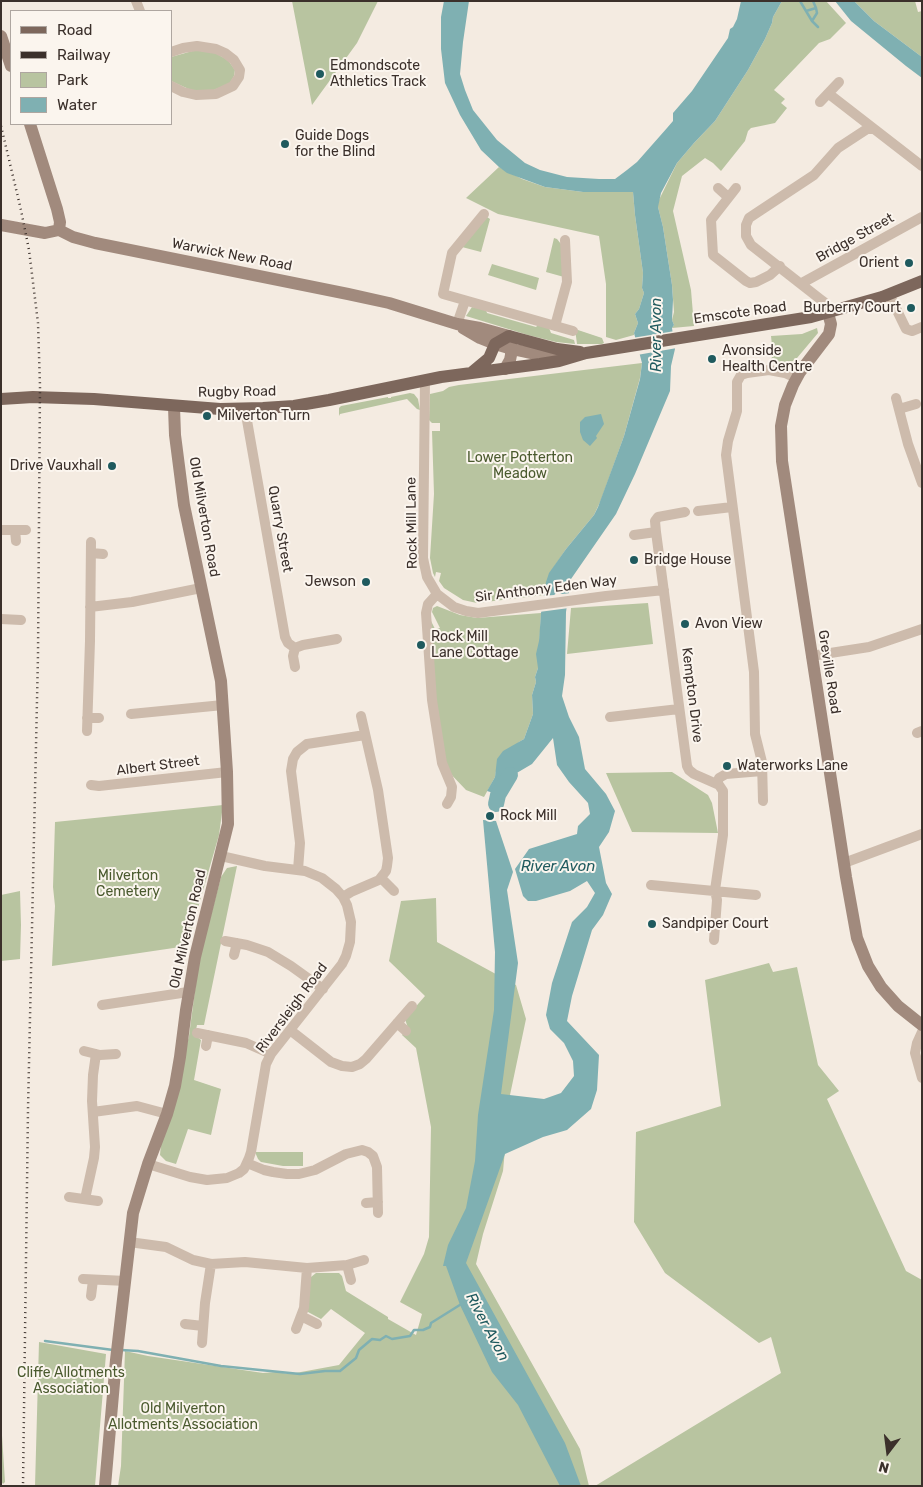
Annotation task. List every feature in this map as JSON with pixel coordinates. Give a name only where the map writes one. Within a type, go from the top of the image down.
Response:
[{"type":"main road","name":"Emscote Road","points":[[618,348],[828,314],[922,281]]},
{"type":"main road","points":[[471,373],[489,358],[495,344],[510,343]]},
{"type":"main road","name":"Warwick New Road","points":[[580,355],[618,348]]},
{"type":"main road","name":"Rugby Road","points":[[1,399],[32,397],[94,399],[207,409],[281,407],[329,400],[425,380],[560,361],[580,355]]},
{"type":"street","points":[[1,36],[10,63]]},
{"type":"street","points":[[172,52],[197,46],[216,49],[234,60],[240,70],[239,78],[233,86],[208,96],[183,92],[172,86]]},
{"type":"street","points":[[820,102],[839,82]]},
{"type":"street","points":[[829,94],[922,166]]},
{"type":"street","points":[[30,125],[57,209],[60,222],[58,230]]},
{"type":"street","points":[[828,314],[824,302],[749,242],[745,233],[747,222],[758,212],[814,175],[838,148],[867,129],[873,129]]},
{"type":"street","points":[[718,188],[728,197]]},
{"type":"street","points":[[736,188],[711,221],[713,255],[746,281],[750,282],[756,282],[770,275],[780,266]]},
{"type":"street","points":[[484,214],[452,253],[443,294],[573,331]]},
{"type":"street","name":"Bridge Street","points":[[802,284],[922,217]]},
{"type":"street","name":"Warwick New Road","points":[[1,225],[45,233],[58,230],[73,237],[101,244],[389,303],[457,324],[480,328],[535,354],[580,355]]},
{"type":"street","points":[[555,326],[568,282],[565,240]]},
{"type":"street","points":[[889,294],[906,329],[912,331],[922,327]]},
{"type":"street","points":[[457,324],[465,301]]},
{"type":"street","name":"Greville Road","points":[[828,314],[832,324],[827,337],[803,366],[789,393],[782,416],[780,449],[811,656],[857,938],[868,966],[881,987],[910,1017],[922,1025]]},
{"type":"street","name":"Warwick New Road","points":[[457,324],[480,338],[495,344]]},
{"type":"street","points":[[505,369],[510,360],[510,343]]},
{"type":"street","points":[[763,801],[762,762],[755,734],[756,691],[754,672],[726,454],[728,440],[738,411],[738,379],[744,374],[769,370],[785,373],[796,378]]},
{"type":"street","name":"Rock Mill Lane","points":[[425,380],[423,558],[427,577],[437,594]]},
{"type":"street","points":[[896,398],[908,444],[922,483]]},
{"type":"street","points":[[900,410],[916,404]]},
{"type":"street","name":"Old Milverton Road","points":[[105,1486],[132,1213],[167,1114],[179,1068],[188,992],[195,957],[228,824],[223,705],[218,666],[184,505],[175,435],[174,406]]},
{"type":"street","name":"Quarry Street","points":[[245,409],[285,638],[295,648]]},
{"type":"street","points":[[698,510],[732,507]]},
{"type":"street","points":[[634,535],[656,532],[655,521],[658,517],[685,512]]},
{"type":"street","points":[[1,530],[15,535],[26,530]]},
{"type":"street","name":"Kempton Drive","points":[[656,532],[686,762],[689,770],[694,774],[717,784]]},
{"type":"street","points":[[87,731],[91,542]]},
{"type":"street","points":[[91,553],[103,554]]},
{"type":"street","points":[[90,607],[132,602],[201,588]]},
{"type":"street","name":"Sir Anthony Eden Way","points":[[437,594],[454,607],[478,613],[664,590]]},
{"type":"street","points":[[437,594],[428,604],[426,613],[432,700],[442,763],[452,787],[451,797],[447,804]]},
{"type":"street","points":[[1,619],[21,620]]},
{"type":"street","points":[[811,656],[869,647],[922,629]]},
{"type":"street","points":[[294,667],[293,656],[295,648],[337,639]]},
{"type":"street","points":[[131,714],[223,705]]},
{"type":"street","points":[[610,717],[679,709]]},
{"type":"street","points":[[343,897],[381,878],[386,872],[388,858],[378,790],[361,716]]},
{"type":"street","points":[[88,718],[99,718]]},
{"type":"street","points":[[298,870],[300,843],[291,771],[297,752],[307,744],[365,735]]},
{"type":"street","points":[[714,940],[717,900],[715,890],[720,861],[723,817],[723,791],[717,784],[719,778],[726,774],[762,771]]},
{"type":"street","name":"Albert Street","points":[[92,785],[99,786],[227,772]]},
{"type":"street","points":[[844,863],[922,834]]},
{"type":"street","name":"Riversleigh Road","points":[[221,856],[265,866],[310,872],[322,878],[343,897],[348,905],[352,932],[342,964],[271,1054],[266,1064],[251,1152],[247,1163]]},
{"type":"street","points":[[381,878],[394,892]]},
{"type":"street","points":[[651,885],[756,895]]},
{"type":"street","points":[[226,941],[268,952],[323,989]]},
{"type":"street","points":[[234,955],[237,943]]},
{"type":"street","points":[[108,1007],[188,992]]},
{"type":"street","points":[[290,1030],[331,1062],[338,1066],[349,1067],[363,1061],[412,1006]]},
{"type":"street","points":[[397,1023],[406,1031]]},
{"type":"street","points":[[922,1032],[916,1043],[916,1053],[922,1078]]},
{"type":"street","points":[[197,1033],[246,1043],[271,1054]]},
{"type":"street","points":[[206,1046],[208,1035]]},
{"type":"street","points":[[84,1051],[96,1054],[116,1054]]},
{"type":"street","points":[[85,1199],[95,1147],[92,1085],[96,1054]]},
{"type":"street","points":[[93,1112],[137,1106],[167,1114]]},
{"type":"street","points":[[148,1164],[190,1177],[214,1180],[227,1178],[239,1173],[247,1163],[273,1172],[299,1174],[315,1170],[346,1154],[362,1150],[373,1156],[377,1167],[378,1213]]},
{"type":"street","points":[[69,1197],[98,1201]]},
{"type":"street","points":[[366,1202],[378,1202]]},
{"type":"street","points":[[129,1242],[166,1247],[193,1260],[211,1264],[245,1262],[307,1268],[348,1265],[364,1260]]},
{"type":"street","points":[[202,1343],[211,1264]]},
{"type":"street","points":[[348,1265],[351,1280]]},
{"type":"street","points":[[296,1329],[305,1300],[307,1268]]},
{"type":"street","points":[[92,1296],[88,1279],[126,1281]]},
{"type":"street","points":[[301,1316],[318,1324]]},
{"type":"street","points":[[185,1324],[203,1326]]},
{"type":"green space","name":"Edmondscote Athletics Track","points":[[292,1],[378,1],[357,43],[312,105]]},
{"type":"green space","points":[[782,1],[826,1],[846,23],[830,39],[819,43],[774,90],[785,99],[781,103],[787,108],[775,123],[751,128],[745,141],[721,171],[705,158],[682,176],[673,211],[691,290],[694,326],[672,328],[674,325],[672,320],[674,312],[672,285],[658,202],[677,163],[715,121],[748,70],[765,39],[773,17]]},
{"type":"green space","points":[[854,1],[915,1],[918,12],[922,11],[922,57],[874,21]]},
{"type":"green space","points":[[196,50],[213,52],[228,60],[235,70],[234,76],[230,83],[214,90],[193,91],[172,81],[172,57]]},
{"type":"green space","points":[[499,167],[522,179],[545,187],[583,192],[633,192],[644,293],[639,309],[635,314],[638,323],[634,335],[616,340],[606,337],[606,284],[599,236],[498,214],[466,198]]},
{"type":"green space","points":[[487,217],[490,219],[481,252],[462,247]]},
{"type":"green space","points":[[554,238],[561,244],[564,277],[546,272]]},
{"type":"green space","points":[[492,264],[539,278],[536,290],[488,275]]},
{"type":"green space","points":[[472,307],[536,327],[538,325],[549,328],[551,333],[574,340],[575,344],[556,342],[528,335],[466,316]]},
{"type":"green space","points":[[817,328],[818,333],[797,358],[790,363],[770,361],[773,355],[771,336],[802,334]]},
{"type":"green space","points":[[575,329],[602,338],[604,343],[577,344]]},
{"type":"green space","name":"Lower Potterton Meadow","points":[[642,363],[640,378],[624,436],[601,500],[594,515],[566,549],[550,573],[544,595],[477,603],[463,600],[444,588],[439,581],[441,573],[436,572],[435,577],[433,573],[430,558],[434,494],[432,431],[440,431],[440,423],[432,423],[429,420],[430,394],[459,385]]},
{"type":"green space","points":[[410,393],[414,394],[418,399],[420,410],[407,399],[340,414],[339,416],[339,408],[341,406]]},
{"type":"green space","points":[[648,603],[653,644],[567,654],[571,608]]},
{"type":"green space","points":[[437,606],[460,615],[477,618],[541,613],[538,668],[532,695],[533,714],[524,739],[519,742],[496,771],[495,777],[484,797],[466,790],[446,769],[434,705],[431,621],[435,629],[440,628],[432,612],[433,608]]},
{"type":"green space","points":[[672,772],[708,795],[712,803],[718,833],[632,832],[606,773]]},
{"type":"green space","name":"Milverton Cemetery","points":[[223,805],[219,835],[187,946],[52,966],[55,906],[53,887],[55,822]]},
{"type":"green space","points":[[237,866],[204,1025],[197,1025],[195,1035],[201,1040],[194,1080],[221,1089],[211,1135],[188,1129],[176,1164],[166,1161],[160,1155],[161,1144],[189,1036],[199,960],[221,877],[227,868]]},
{"type":"green space","points":[[20,891],[20,959],[1,961],[1,895]]},
{"type":"green space","name":"Old Milverton Allotments Association","points":[[436,898],[437,942],[516,985],[526,1019],[510,1095],[503,1171],[483,1234],[476,1264],[580,1449],[589,1486],[118,1486],[121,1466],[125,1351],[263,1373],[290,1374],[339,1365],[365,1333],[331,1309],[321,1319],[308,1312],[306,1307],[311,1277],[316,1273],[339,1273],[342,1276],[346,1291],[416,1335],[422,1314],[400,1302],[424,1254],[429,1237],[431,1127],[416,1048],[402,1035],[408,1028],[405,1019],[425,996],[389,961],[401,901]]},
{"type":"green space","points":[[769,963],[773,972],[797,967],[818,1065],[839,1091],[827,1099],[906,1271],[922,1280],[922,1486],[595,1486],[781,1373],[771,1337],[759,1343],[665,1273],[634,1222],[636,1132],[721,1106],[705,980]]},
{"type":"green space","points":[[255,1152],[303,1152],[303,1166],[283,1166],[261,1162]]},
{"type":"green space","name":"Cliffe Allotments Association","points":[[39,1342],[106,1354],[95,1486],[35,1486]]},
{"type":"green space","points":[[1,1420],[5,1482],[3,1484],[1,1481]]},
{"type":"water","points":[[444,1],[469,1],[460,74],[473,110],[497,140],[525,163],[540,170],[567,177],[615,179],[637,162],[673,121],[673,113],[692,91],[728,38],[730,29],[737,19],[741,1],[782,1],[773,17],[765,39],[748,70],[715,121],[677,163],[661,193],[658,207],[663,227],[673,300],[672,320],[674,325],[672,328],[675,349],[671,366],[670,391],[616,514],[571,579],[566,612],[565,675],[562,696],[569,717],[579,737],[585,769],[606,794],[615,811],[609,832],[599,847],[606,883],[612,894],[603,915],[592,930],[572,996],[567,1021],[599,1055],[597,1090],[591,1109],[567,1130],[543,1137],[505,1154],[466,1263],[565,1443],[581,1486],[560,1486],[518,1405],[492,1372],[460,1305],[446,1266],[443,1266],[448,1245],[466,1208],[475,1161],[478,1115],[494,1010],[495,952],[483,820],[496,821],[513,872],[507,890],[518,963],[501,1094],[544,1099],[561,1093],[574,1076],[573,1061],[564,1043],[550,1029],[546,1015],[552,983],[572,922],[587,907],[595,893],[587,881],[570,891],[536,901],[528,901],[523,896],[515,869],[529,849],[577,834],[578,826],[590,814],[588,803],[557,765],[553,738],[532,764],[515,774],[503,796],[487,791],[495,777],[497,759],[503,751],[524,739],[533,714],[532,695],[538,668],[536,654],[541,613],[549,573],[594,515],[624,436],[640,379],[642,363],[634,333],[638,323],[635,314],[639,309],[644,293],[642,288],[643,273],[633,192],[583,192],[545,187],[507,173],[481,150],[460,115],[445,83],[441,49],[441,17]]},
{"type":"water","points":[[835,1],[854,1],[874,21],[922,57],[922,78],[851,21]]},
{"type":"water","points":[[601,414],[604,424],[596,436],[597,438],[590,446],[583,440],[580,432],[580,422],[585,417]]},
{"type":"pier","points":[[675,331],[677,348],[637,355],[632,338]]},
{"type":"pier","points":[[558,592],[562,594],[571,593],[569,608],[539,612],[542,596],[554,595]]},
{"type":"waterway","points":[[800,1],[812,21],[818,27]]},
{"type":"waterway","points":[[813,1],[816,8]]},
{"type":"waterway","points":[[806,11],[816,8],[817,13],[812,21]]},
{"type":"waterway","name":"River Avon","points":[[496,804],[498,795],[510,775]]},
{"type":"waterway","points":[[121,1350],[138,1351],[221,1366],[300,1374],[340,1371],[356,1358],[359,1350],[372,1339],[380,1340],[386,1336],[392,1339],[410,1336],[414,1330],[423,1330],[430,1327],[431,1323],[463,1303]]},
{"type":"waterway","points":[[45,1341],[113,1350]]},
{"type":"railway","points":[[1,126],[29,250],[38,323],[40,386],[38,655],[28,1109],[23,1486]]},
{"type":"place","name":"Edmondscote Athletics Track","points":[[320,74]]},
{"type":"place","name":"Guide Dogs for the Blind","points":[[285,144]]},
{"type":"place","name":"Orient","points":[[909,263]]},
{"type":"place","name":"Burberry Court","points":[[911,308]]},
{"type":"place","name":"Avonside Health Centre","points":[[712,359]]},
{"type":"place","name":"Milverton Turn","points":[[207,416]]},
{"type":"place","name":"Drive Vauxhall","points":[[112,466]]},
{"type":"place","name":"Bridge House","points":[[634,560]]},
{"type":"place","name":"Jewson","points":[[366,582]]},
{"type":"place","name":"Avon View","points":[[685,624]]},
{"type":"place","name":"Rock Mill Lane Cottage","points":[[421,645]]},
{"type":"place","name":"Waterworks Lane","points":[[727,766]]},
{"type":"place","name":"Rock Mill","points":[[490,816]]},
{"type":"place","name":"Sandpiper Court","points":[[652,924]]}]
